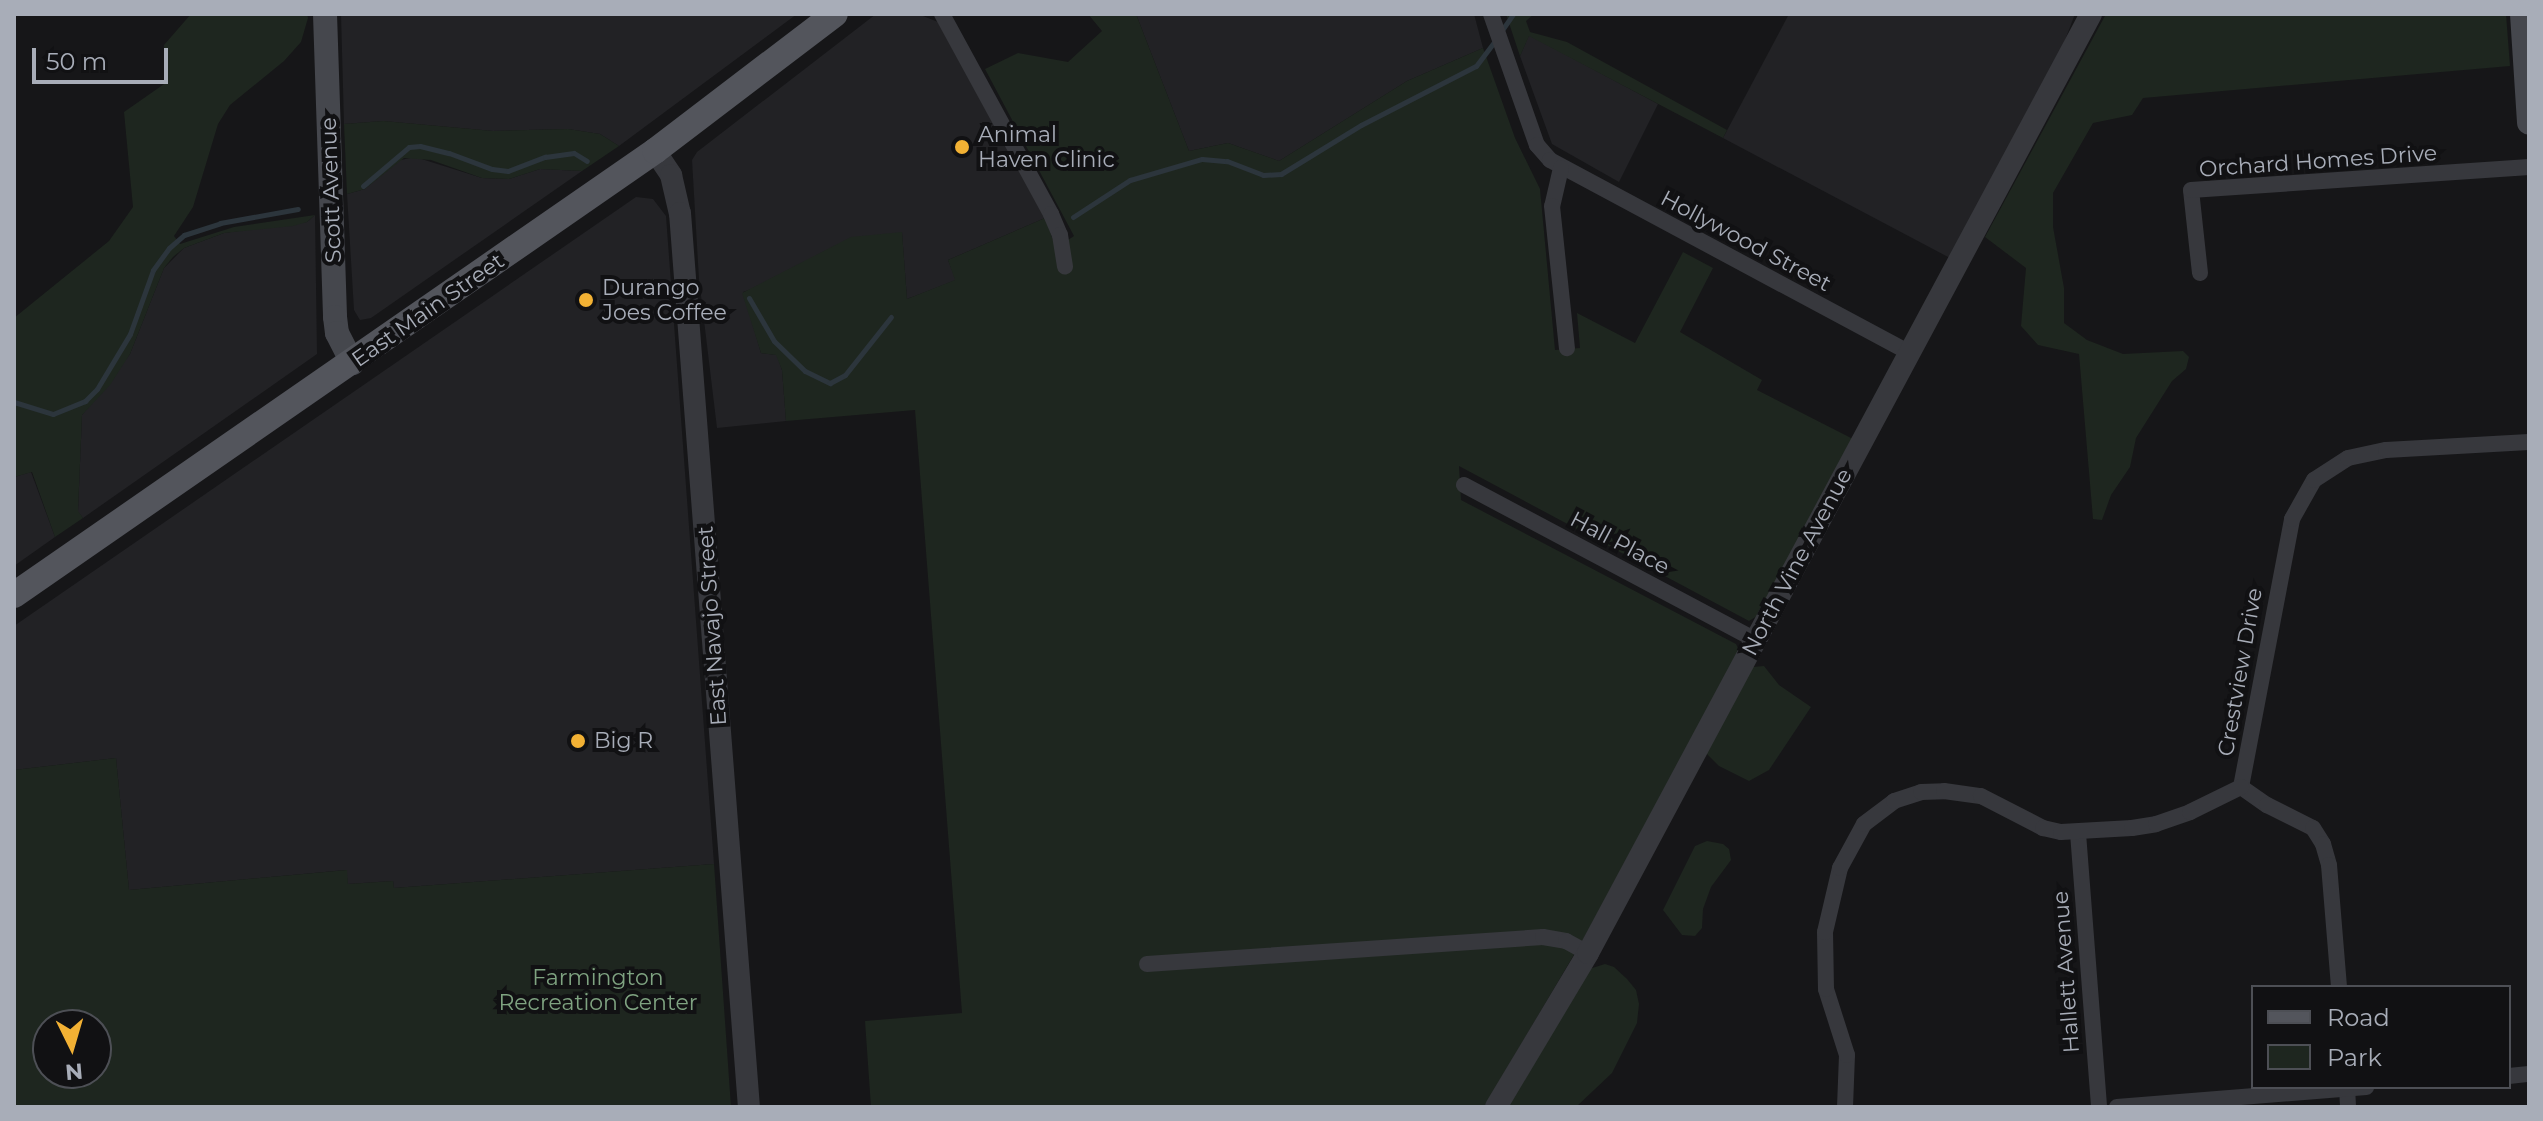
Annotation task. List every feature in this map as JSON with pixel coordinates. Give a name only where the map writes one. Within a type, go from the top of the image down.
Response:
[{"type":"main road","name":"Scott Avenue","points":[[325,14],[335,317],[337,333],[352,363]]},
{"type":"main road","name":"East Main Street","points":[[14,595],[655,151],[835,14]]},
{"type":"main road","points":[[2522,14],[2529,123]]},
{"type":"street","points":[[942,14],[1051,214],[1060,235],[1065,267]]},
{"type":"street","points":[[1491,14],[1537,145],[1561,168],[1552,206],[1567,348]]},
{"type":"street","name":"North Vine Avenue","points":[[1496,1107],[1588,953],[2091,14]]},
{"type":"street","name":"East Navajo Street","points":[[655,151],[671,175],[680,213],[749,1107]]},
{"type":"street","name":"Orchard Homes Drive","points":[[2200,273],[2191,190],[2529,167]]},
{"type":"street","name":"Hollywood Street","points":[[1561,168],[1910,353]]},
{"type":"street","name":"Crestview Drive","points":[[1845,1107],[1847,1055],[1826,989],[1825,932],[1840,868],[1864,824],[1894,801],[1921,792],[1944,791],[1981,796],[2043,828],[2078,833],[2156,824],[2241,787],[2292,519],[2314,480],[2348,458],[2386,450],[2529,442]]},
{"type":"street","name":"Hall Place","points":[[1464,485],[1755,640]]},
{"type":"street","points":[[2241,787],[2267,805],[2313,828],[2323,844],[2329,865],[2339,985]]},
{"type":"street","name":"Hallett Avenue","points":[[2078,833],[2099,1107]]},
{"type":"street","points":[[1147,964],[1543,937],[1566,941],[1588,953]]},
{"type":"street","points":[[2117,1107],[2336,1089]]},
{"type":"shaded area","points":[[341,14],[797,14],[619,146],[600,134],[568,129],[493,131],[383,121],[344,124]]},
{"type":"shaded area","points":[[876,14],[918,14],[938,22],[1045,218],[948,260],[956,280],[907,299],[902,233],[743,292],[761,353],[777,355],[782,370],[786,421],[717,428],[699,279],[692,160],[697,152]]},
{"type":"shaded area","points":[[1136,14],[1474,14],[1483,48],[1407,81],[1279,161],[1228,143],[1189,151]]},
{"type":"shaded area","points":[[1789,14],[2075,14],[2062,48],[1950,258],[1723,138]]},
{"type":"shaded area","points":[[1529,35],[1658,104],[1619,182],[1552,144],[1520,56]]},
{"type":"shaded area","points":[[415,157],[482,178],[509,179],[540,169],[582,171],[371,318],[360,320],[354,310],[347,194],[365,189],[396,161]]},
{"type":"shaded area","points":[[636,197],[653,199],[666,216],[714,864],[394,888],[393,881],[348,884],[346,870],[129,890],[116,758],[14,770],[14,626]]},
{"type":"shaded area","points":[[315,215],[317,354],[83,518],[78,512],[82,415],[130,354],[164,268],[184,248],[224,233],[307,222]]},
{"type":"shaded area","points":[[31,472],[55,537],[14,566],[14,477]]},
{"type":"green space","points":[[191,14],[307,14],[308,18],[301,42],[284,61],[230,105],[218,124],[193,207],[174,236],[180,244],[234,227],[315,215],[307,222],[293,226],[224,233],[184,248],[164,268],[130,354],[110,385],[82,415],[78,511],[83,518],[55,537],[32,472],[14,477],[14,318],[109,241],[133,207],[124,112],[167,82],[164,45]]},
{"type":"green space","points":[[1088,14],[1136,14],[1189,151],[1228,143],[1279,161],[1407,81],[1483,48],[1515,138],[1540,189],[1555,350],[1580,348],[1577,313],[1635,343],[1683,252],[1713,268],[1680,332],[1762,380],[1757,390],[1853,439],[1757,616],[1749,621],[1459,466],[1461,500],[1736,644],[1739,650],[1585,936],[1484,1107],[871,1107],[865,1021],[962,1013],[915,410],[786,421],[782,370],[776,355],[761,353],[742,293],[851,237],[902,232],[907,299],[955,280],[948,260],[1045,218],[1056,248],[1074,236],[985,69],[1018,53],[1068,62],[1102,31]]},
{"type":"green space","points":[[1506,14],[1534,14],[1526,21],[1530,32],[1567,42],[1727,130],[1723,138],[1529,36],[1520,56]]},
{"type":"green space","points":[[2106,14],[2506,14],[2510,66],[2143,98],[2132,115],[2093,123],[2053,193],[2053,227],[2064,288],[2064,323],[2087,340],[2123,354],[2183,351],[2189,357],[2186,369],[2172,381],[2136,438],[2130,467],[2111,495],[2102,520],[2093,519],[2079,354],[2038,345],[2021,326],[2026,268],[1985,237]]},
{"type":"green space","points":[[383,121],[493,131],[568,129],[600,134],[619,146],[582,171],[540,169],[509,179],[482,178],[431,160],[404,158],[365,189],[347,194],[344,124]]},
{"type":"green space","points":[[1764,666],[1779,685],[1811,707],[1769,770],[1749,781],[1719,766],[1706,753],[1753,667]]},
{"type":"green space","name":"Farmington Recreation Center","points":[[116,758],[129,890],[347,870],[348,884],[393,881],[394,888],[714,864],[731,1107],[14,1107],[14,770]]},
{"type":"green space","points":[[1707,841],[1723,844],[1729,849],[1731,860],[1711,887],[1703,909],[1702,928],[1695,936],[1682,935],[1663,910],[1695,846]]},
{"type":"green space","points":[[1605,964],[1614,967],[1627,979],[1636,990],[1639,1004],[1637,1023],[1612,1073],[1576,1107],[1507,1107],[1589,969]]},
{"type":"waterway","points":[[1502,30],[1513,14]]},
{"type":"waterway","points":[[1073,217],[1130,180],[1202,159],[1227,161],[1263,175],[1281,174],[1361,125],[1476,66],[1497,38]]},
{"type":"waterway","points":[[363,186],[409,147],[420,146],[449,153],[492,169],[508,171],[545,157],[574,153],[587,161]]},
{"type":"waterway","points":[[14,402],[53,414],[85,401],[97,389],[130,334],[153,270],[169,248],[184,235],[220,223],[298,209]]},
{"type":"waterway","points":[[749,298],[774,341],[805,371],[830,383],[845,375],[891,317]]},
{"type":"place","name":"Animal Haven Clinic","points":[[962,147]]},
{"type":"place","name":"Durango Joes Coffee","points":[[586,300]]},
{"type":"place","name":"Big R","points":[[578,741]]}]
